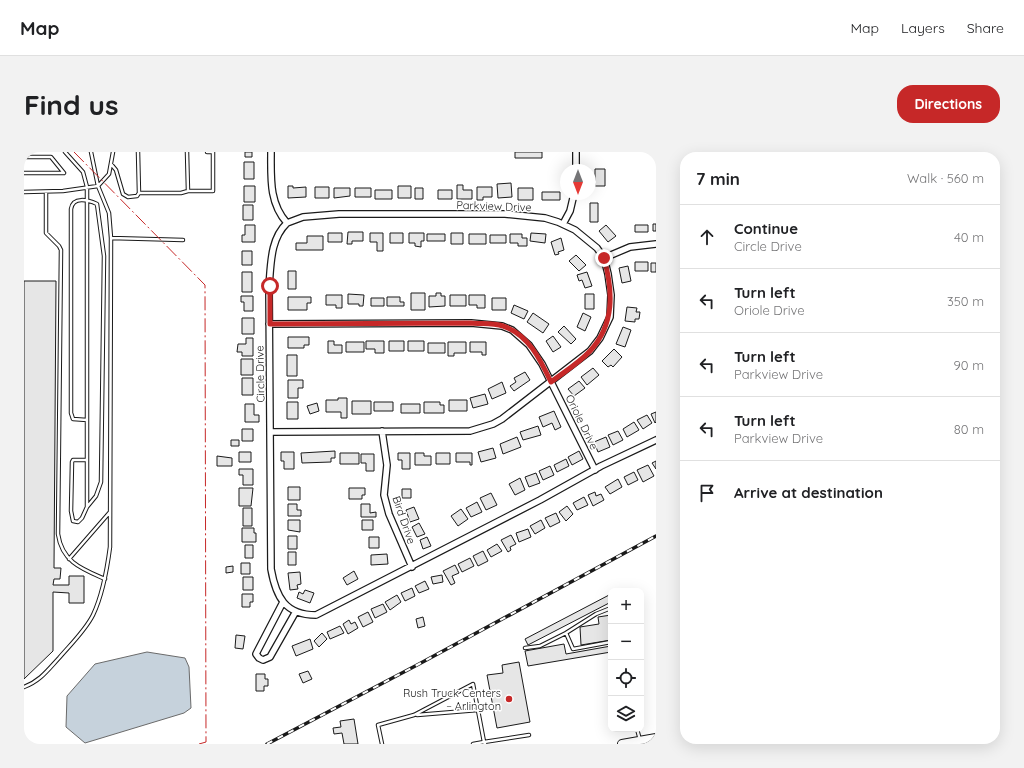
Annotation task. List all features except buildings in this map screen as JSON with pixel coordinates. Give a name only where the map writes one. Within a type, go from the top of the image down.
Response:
[{"type":"main road","points":[[622,744],[656,738]]},
{"type":"street","points":[[271,152],[272,194],[280,216],[287,223]]},
{"type":"street","points":[[576,152],[576,164]]},
{"type":"street","points":[[563,224],[570,211],[573,200]]},
{"type":"street","name":"Parkview Drive","points":[[271,432],[470,431],[484,428],[502,420],[590,352],[606,327],[610,316],[608,274],[604,258],[584,236],[563,224],[545,218],[505,214],[332,214],[303,217],[287,223]]},
{"type":"street","name":"Circle Drive","points":[[287,223],[276,239],[271,257],[271,569],[274,587],[283,602],[295,613]]},
{"type":"street","points":[[604,258],[630,247],[656,244]]},
{"type":"street","name":"Oriole Drive","points":[[270,324],[471,323],[502,326],[512,330],[530,344],[542,364],[594,470]]},
{"type":"street","name":"Bird Drive","points":[[382,431],[387,465],[384,495],[389,514],[412,567]]},
{"type":"street","points":[[283,602],[256,654],[263,660],[270,657],[295,613],[316,616],[540,500],[594,470],[656,440]]},
{"type":"lane","points":[[64,152],[83,172],[87,187],[87,507]]},
{"type":"lane","points":[[24,687],[36,682],[93,616],[105,579],[110,547],[111,238],[109,213],[98,186],[91,152]]},
{"type":"lane","points":[[24,192],[46,192],[98,186],[109,174],[113,152]]},
{"type":"lane","points":[[138,152],[139,193]]},
{"type":"lane","points":[[187,152],[188,191]]},
{"type":"lane","points":[[111,164],[116,170],[123,194],[134,197],[139,193],[214,191],[213,152],[207,152]]},
{"type":"lane","points":[[24,157],[51,157],[64,173],[24,173]]},
{"type":"lane","points":[[46,192],[46,233],[61,250],[58,534],[60,546],[69,559],[85,570],[105,579]]},
{"type":"lane","points":[[87,420],[73,419],[71,413],[71,209],[75,202],[87,200],[97,204],[104,256],[101,482],[96,496],[78,522],[73,521],[71,511],[72,462],[73,460],[87,460]]},
{"type":"lane","points":[[111,238],[183,240]]},
{"type":"lane","points":[[69,559],[110,512]]},
{"type":"lane","points":[[525,648],[540,646],[566,633],[596,614],[608,609]]},
{"type":"lane","points":[[566,633],[573,649],[608,643]]},
{"type":"lane","points":[[414,715],[473,684],[485,743]]},
{"type":"lane","points":[[382,744],[378,725],[414,715],[478,710]]},
{"type":"lane","points":[[638,732],[640,742]]},
{"type":"lane","points":[[473,744],[529,735]]},
{"type":"shaded area","points":[[147,652],[185,658],[189,667],[191,708],[184,713],[85,743],[66,727],[67,696],[95,664]]},
{"type":"railway","points":[[267,744],[656,536]]},
{"type":"power","points":[[74,152],[205,285],[206,742],[199,744]]},
{"type":"place","name":"Rush Truck Centers – Arlington","points":[[509,699]]},
{"type":"route","points":[[270,286],[270,324],[367,322],[442,324],[471,323],[502,326],[512,330],[530,344],[551,382],[590,352],[606,327],[610,316],[610,295],[608,274],[604,258]]}]
